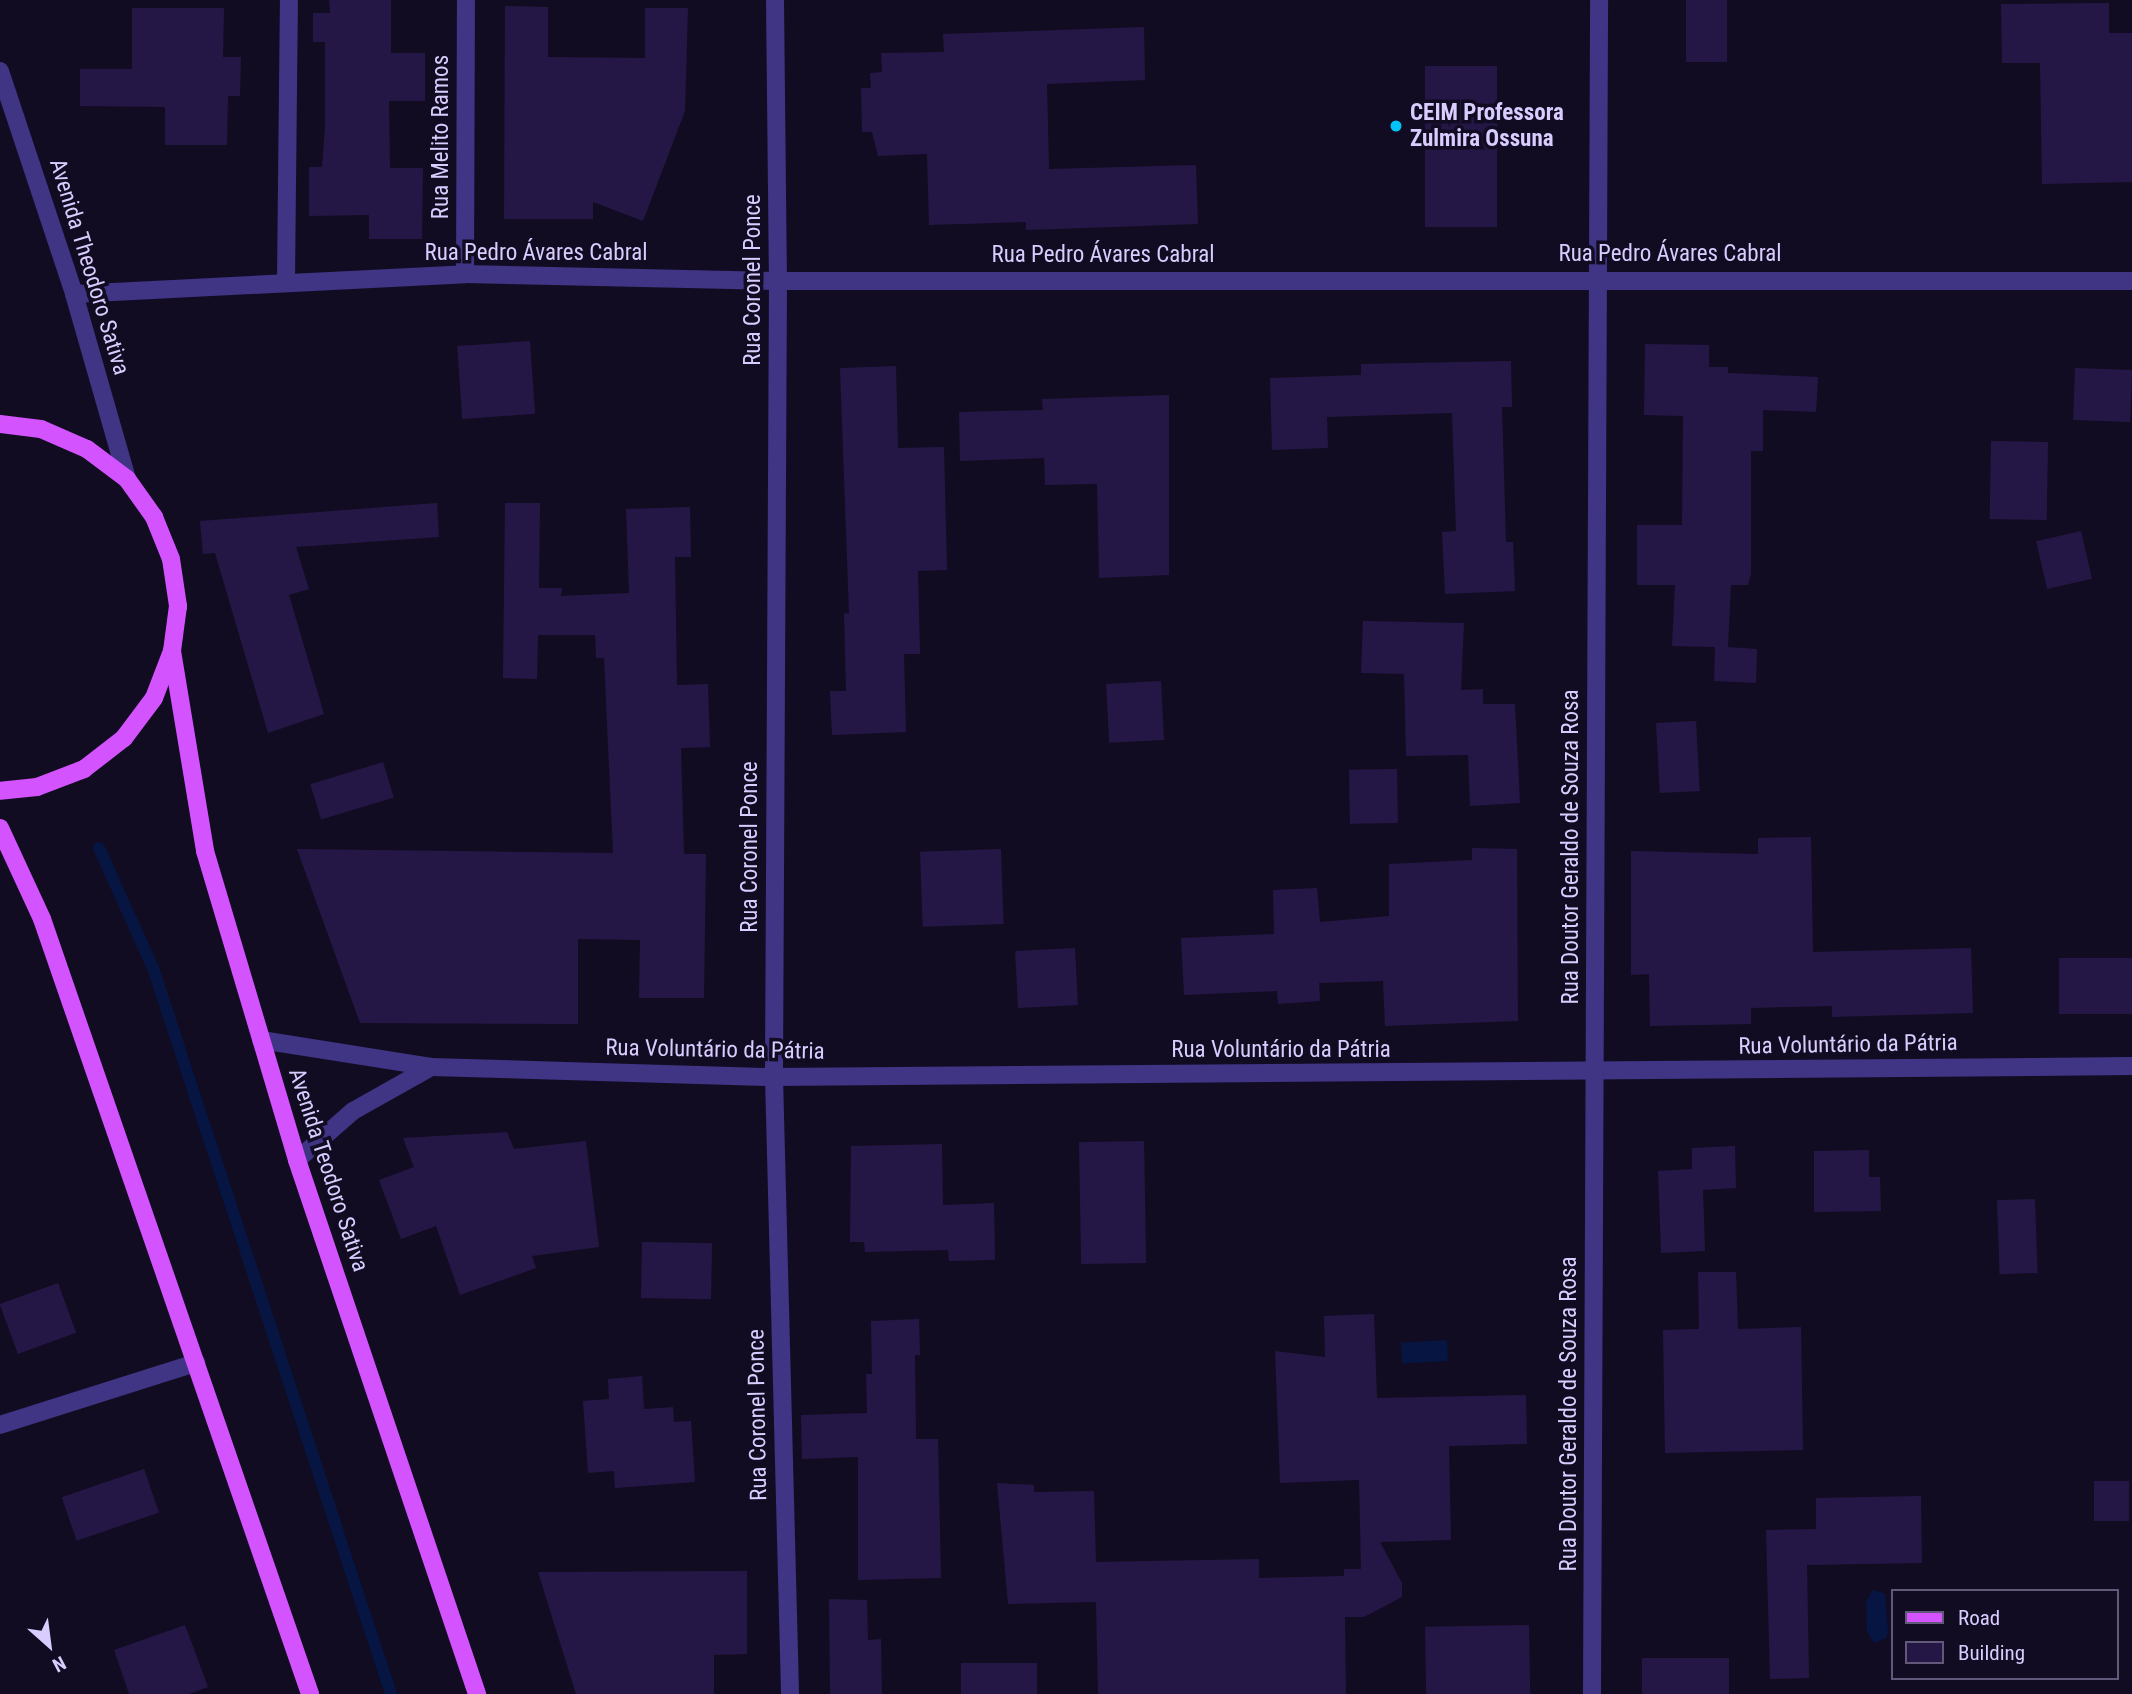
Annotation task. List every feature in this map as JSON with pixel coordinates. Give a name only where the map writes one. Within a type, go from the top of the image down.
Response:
[{"type":"main road","points":[[0,424],[41,429],[88,449],[127,480],[154,517],[171,559],[178,606],[172,651],[154,698],[124,738],[84,769],[37,787],[0,791]]},
{"type":"main road","name":"Avenida Teodoro Sativa","points":[[172,651],[205,851],[297,1160],[477,1694]]},
{"type":"main road","points":[[0,828],[42,919],[310,1694]]},
{"type":"street","points":[[286,280],[289,0]]},
{"type":"street","name":"Rua Melito Ramos","points":[[465,274],[466,0]]},
{"type":"street","name":"Rua Coronel Ponce","points":[[775,0],[778,281],[774,1077],[789,1694]]},
{"type":"street","name":"Rua Doutor Geraldo de Souza Rosa","points":[[1592,1694],[1599,0]]},
{"type":"street","name":"Avenida Theodoro Sativa","points":[[0,71],[74,295],[127,480]]},
{"type":"street","name":"Rua Pedro Ávares Cabral","points":[[74,295],[286,280],[465,274],[778,281],[1598,278],[2132,281]]},
{"type":"street","name":"Rua Voluntário da Pátria","points":[[261,1040],[431,1067],[774,1077],[1595,1073],[2132,1066]]},
{"type":"street","points":[[297,1160],[353,1111],[431,1067]]},
{"type":"street","points":[[0,1425],[196,1363]]},
{"type":"water","points":[[1447,1340],[1448,1361],[1402,1363],[1401,1342]]},
{"type":"water","points":[[1873,1590],[1885,1594],[1888,1632],[1886,1638],[1874,1643],[1867,1632],[1866,1601]]},
{"type":"building","points":[[329,0],[391,0],[391,53],[425,53],[425,101],[389,101],[390,168],[423,168],[422,239],[369,239],[369,215],[309,216],[309,167],[322,167],[325,127],[325,42],[313,42],[313,13],[330,13]]},
{"type":"building","points":[[1686,0],[1727,0],[1727,62],[1686,62]]},
{"type":"building","points":[[2109,3],[2109,33],[2132,33],[2132,182],[2042,184],[2040,63],[2002,63],[2001,4]]},
{"type":"building","points":[[505,6],[548,7],[548,57],[645,58],[645,8],[688,8],[685,111],[643,221],[593,202],[593,219],[504,219]]},
{"type":"building","points":[[132,8],[224,8],[223,57],[241,57],[240,96],[228,96],[227,145],[165,145],[165,107],[80,106],[80,69],[132,69]]},
{"type":"building","points":[[1144,27],[1145,80],[1047,84],[1049,169],[1196,165],[1198,224],[1026,230],[1026,222],[929,225],[927,154],[878,156],[872,132],[862,132],[861,88],[871,88],[870,73],[882,72],[881,53],[944,52],[943,34]]},
{"type":"building","points":[[1425,66],[1497,66],[1497,227],[1425,227]]},
{"type":"building","points":[[530,341],[535,414],[462,419],[457,346]]},
{"type":"building","points":[[1645,344],[1709,345],[1709,367],[1728,367],[1728,373],[1818,377],[1816,412],[1763,410],[1763,451],[1751,451],[1751,574],[1748,585],[1731,585],[1728,647],[1757,649],[1756,683],[1714,681],[1715,647],[1672,646],[1675,585],[1637,585],[1637,525],[1682,525],[1683,416],[1644,415]]},
{"type":"building","points":[[1511,361],[1512,407],[1502,407],[1506,542],[1513,542],[1515,591],[1445,594],[1442,532],[1456,531],[1452,413],[1327,417],[1328,448],[1272,450],[1270,378],[1361,375],[1361,364]]},
{"type":"building","points":[[896,366],[898,448],[944,447],[947,570],[918,571],[920,654],[904,654],[906,732],[832,735],[830,691],[846,691],[844,614],[849,613],[840,368]]},
{"type":"building","points":[[2075,368],[2132,370],[2130,422],[2073,420]]},
{"type":"building","points":[[1169,395],[1169,575],[1099,578],[1097,484],[1045,485],[1044,458],[960,461],[959,412],[1043,410],[1042,399]]},
{"type":"building","points":[[1991,441],[2048,442],[2047,520],[1990,519]]},
{"type":"building","points":[[437,503],[439,537],[296,547],[309,589],[289,595],[324,714],[268,733],[215,553],[203,554],[200,521]]},
{"type":"building","points":[[505,503],[540,503],[539,588],[562,588],[561,596],[629,593],[626,509],[690,507],[691,557],[675,557],[677,685],[708,684],[710,747],[681,748],[684,854],[706,854],[704,998],[639,998],[640,940],[578,939],[578,1024],[360,1023],[297,849],[613,853],[604,658],[596,658],[595,635],[538,635],[537,679],[503,678]]},
{"type":"building","points":[[2081,531],[2092,579],[2047,589],[2036,541]]},
{"type":"building","points":[[1363,621],[1464,623],[1461,690],[1483,689],[1483,704],[1515,704],[1520,803],[1470,806],[1468,755],[1406,756],[1404,674],[1361,673]]},
{"type":"building","points":[[1161,681],[1164,740],[1109,743],[1106,684]]},
{"type":"building","points":[[1696,721],[1700,791],[1660,793],[1656,723]]},
{"type":"building","points":[[383,762],[394,797],[321,820],[310,784]]},
{"type":"building","points":[[1397,769],[1398,823],[1350,824],[1349,770]]},
{"type":"building","points":[[1811,837],[1813,952],[1971,948],[1973,1013],[1832,1017],[1832,1006],[1751,1008],[1751,1024],[1650,1026],[1649,974],[1631,975],[1631,851],[1758,854],[1758,838]]},
{"type":"building","points":[[1472,848],[1517,849],[1518,1021],[1385,1026],[1383,981],[1319,983],[1320,1001],[1278,1004],[1277,991],[1184,995],[1181,938],[1274,934],[1273,890],[1317,888],[1320,922],[1389,916],[1389,864],[1472,860]]},
{"type":"building","points":[[1001,849],[1004,924],[923,927],[920,852]]},
{"type":"building","points":[[1075,948],[1078,1005],[1018,1008],[1015,951]]},
{"type":"building","points":[[2059,958],[2132,958],[2132,1014],[2059,1014]]},
{"type":"building","points":[[507,1132],[514,1149],[586,1141],[599,1247],[532,1256],[536,1268],[460,1295],[436,1226],[401,1239],[379,1180],[414,1167],[403,1138]]},
{"type":"building","points":[[1144,1141],[1146,1263],[1081,1264],[1079,1142]]},
{"type":"building","points":[[942,1144],[943,1205],[994,1203],[995,1260],[949,1261],[948,1250],[865,1252],[864,1242],[850,1242],[851,1146]]},
{"type":"building","points":[[1735,1146],[1736,1188],[1703,1190],[1705,1251],[1661,1253],[1658,1171],[1692,1169],[1692,1148]]},
{"type":"building","points":[[1869,1150],[1869,1177],[1880,1177],[1881,1211],[1814,1212],[1814,1151]]},
{"type":"building","points":[[2035,1199],[2038,1273],[2000,1274],[1997,1200]]},
{"type":"building","points":[[642,1242],[712,1243],[711,1299],[641,1298]]},
{"type":"building","points":[[1698,1272],[1736,1272],[1738,1329],[1801,1327],[1803,1450],[1665,1453],[1663,1330],[1699,1329]]},
{"type":"building","points":[[58,1283],[76,1333],[18,1354],[0,1304]]},
{"type":"building","points":[[1374,1314],[1377,1398],[1526,1395],[1527,1444],[1449,1446],[1451,1540],[1380,1542],[1402,1583],[1402,1597],[1364,1617],[1345,1617],[1346,1694],[1098,1694],[1096,1602],[1008,1604],[997,1483],[1034,1485],[1034,1492],[1094,1491],[1096,1562],[1259,1559],[1259,1578],[1344,1576],[1344,1569],[1361,1569],[1359,1480],[1280,1483],[1275,1351],[1325,1357],[1324,1316]]},
{"type":"building","points":[[919,1319],[920,1355],[915,1355],[916,1439],[938,1439],[941,1578],[858,1580],[858,1457],[802,1459],[801,1415],[867,1413],[866,1374],[872,1374],[871,1321]]},
{"type":"building","points":[[642,1376],[644,1409],[673,1407],[674,1422],[691,1421],[695,1482],[615,1488],[614,1471],[588,1473],[583,1401],[609,1399],[608,1379]]},
{"type":"building","points":[[144,1469],[159,1512],[77,1541],[62,1497]]},
{"type":"building","points":[[2094,1481],[2129,1481],[2129,1521],[2094,1521]]},
{"type":"building","points":[[1921,1496],[1922,1563],[1807,1565],[1809,1678],[1770,1679],[1766,1530],[1816,1529],[1816,1498]]},
{"type":"building","points":[[747,1571],[747,1654],[714,1655],[714,1694],[576,1694],[538,1572]]},
{"type":"building","points":[[829,1599],[867,1600],[868,1640],[881,1639],[882,1694],[830,1694]]},
{"type":"building","points":[[185,1625],[208,1687],[189,1694],[129,1694],[114,1650]]},
{"type":"building","points":[[1529,1625],[1530,1694],[1426,1694],[1425,1627]]},
{"type":"building","points":[[1642,1658],[1729,1658],[1729,1694],[1642,1694]]},
{"type":"building","points":[[961,1663],[1037,1663],[1037,1694],[961,1694]]},
{"type":"waterway","points":[[99,848],[153,968],[391,1694]]},
{"type":"place","name":"CEIM Professora Zulmira Ossuna","points":[[1396,126]]}]
